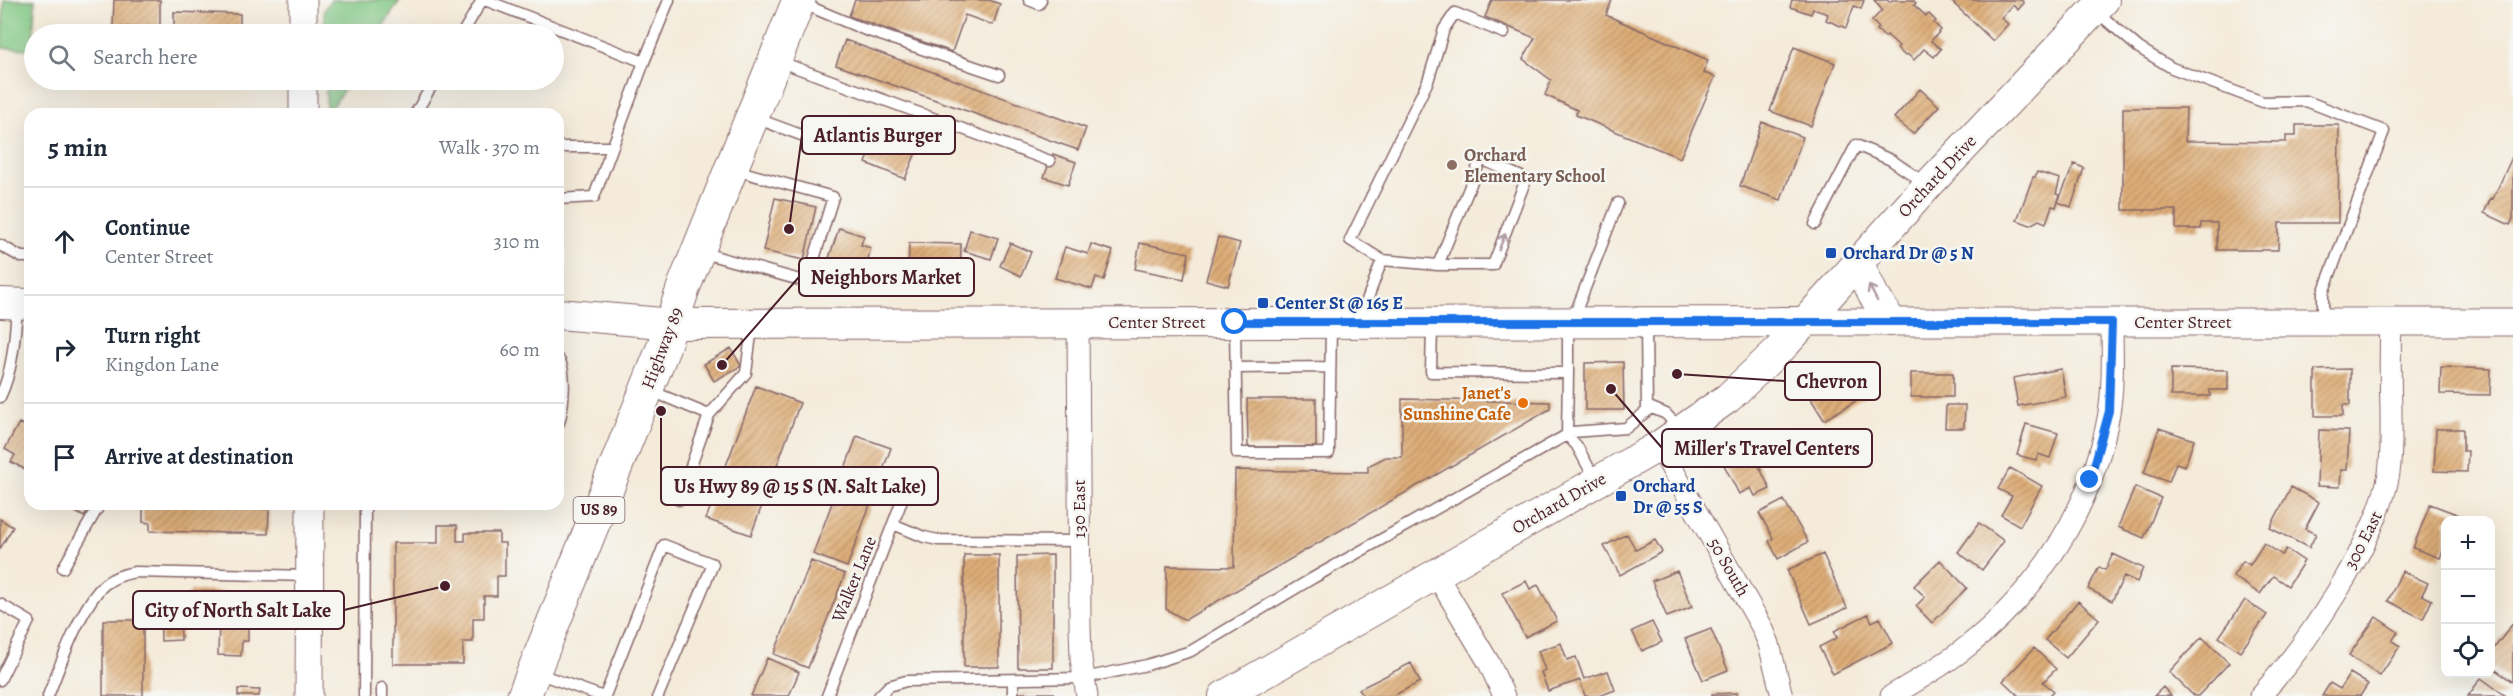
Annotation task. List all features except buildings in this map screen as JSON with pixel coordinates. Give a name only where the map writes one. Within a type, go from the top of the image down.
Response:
[{"type":"main road","name":"Highway 89","points":[[529,684],[673,324],[698,252],[798,1]]},
{"type":"main road","name":"Orchard Drive","points":[[1224,696],[1670,438],[1728,398],[1805,322],[1928,185],[2099,5]]},
{"type":"main road","points":[[1858,262],[1874,296],[1891,321]]},
{"type":"main road","name":"Center Street","points":[[564,315],[673,324],[1805,322]]},
{"type":"street","points":[[303,0],[303,24]]},
{"type":"street","points":[[303,90],[303,108]]},
{"type":"street","name":"130 East","points":[[1078,322],[1080,642],[1086,687]]},
{"type":"street","name":"Center Street","points":[[1805,322],[2513,322]]},
{"type":"street","points":[[1891,696],[1942,665],[1985,632],[2030,585],[2063,537],[2084,498],[2107,424],[2111,396],[2112,322]]},
{"type":"street","name":"300 East","points":[[2260,696],[2288,662],[2330,601],[2378,516],[2391,456],[2391,322]]},
{"type":"street","name":"50 South","points":[[1670,438],[1762,627],[1769,644],[1782,696]]},
{"type":"street","points":[[309,696],[310,510]]},
{"type":"street","points":[[1436,574],[1489,663],[1504,696]]},
{"type":"lane","points":[[468,24],[484,0],[546,24]]},
{"type":"lane","points":[[564,199],[594,197],[669,0]]},
{"type":"lane","points":[[1029,0],[1040,4],[1041,0]]},
{"type":"lane","points":[[798,1],[863,29],[999,75]]},
{"type":"lane","points":[[2099,5],[2139,48],[2172,68],[2263,102],[2306,101],[2384,132],[2323,293],[2323,322]]},
{"type":"lane","points":[[1438,265],[1481,159],[1526,179],[1493,265],[1438,265],[1382,260],[1350,240],[1428,81],[1444,29],[1455,13],[1504,33]]},
{"type":"lane","points":[[564,31],[644,62]]},
{"type":"lane","points":[[775,60],[1050,161]]},
{"type":"lane","points":[[419,108],[429,90]]},
{"type":"lane","points":[[752,117],[839,149]]},
{"type":"lane","points":[[1815,224],[1856,145],[1891,160],[1928,185]]},
{"type":"lane","points":[[564,147],[612,147]]},
{"type":"lane","points":[[698,252],[807,282],[833,197],[731,169]]},
{"type":"lane","points":[[1596,481],[1577,446],[1567,435],[1570,322],[1618,204]]},
{"type":"lane","points":[[0,245],[24,257]]},
{"type":"lane","points":[[1235,322],[1237,453],[1329,453],[1330,367],[1345,322],[1382,260]]},
{"type":"lane","points":[[0,397],[16,330],[16,304]]},
{"type":"lane","points":[[1432,322],[1431,372],[1568,373]]},
{"type":"lane","points":[[879,696],[889,686],[906,681],[1013,680],[1086,687],[1191,651],[1313,578],[1572,432],[1626,428],[1647,411],[1646,322]]},
{"type":"lane","points":[[679,500],[709,415],[746,373],[753,323]]},
{"type":"lane","points":[[1236,368],[1330,367]]},
{"type":"lane","points":[[646,390],[709,415]]},
{"type":"lane","points":[[1647,406],[1666,414],[1670,438]]},
{"type":"lane","name":"Walker Lane","points":[[827,696],[912,474]]},
{"type":"lane","points":[[63,568],[97,510]]},
{"type":"lane","points":[[364,696],[365,510]]},
{"type":"lane","points":[[893,524],[924,537],[938,540],[1079,541]]},
{"type":"lane","points":[[529,684],[603,696],[664,545],[713,564],[658,696]]},
{"type":"lane","points":[[48,696],[67,650],[93,599],[104,585],[118,576],[135,572],[309,576]]},
{"type":"lane","points":[[0,604],[29,621],[0,681]]},
{"type":"lane","points":[[1013,680],[1013,696]]},
{"type":"green space","points":[[4,0],[35,0],[34,24],[24,24],[24,49],[2,48]]},
{"type":"green space","points":[[331,0],[400,0],[384,24],[325,24],[324,10]]},
{"type":"green space","points":[[326,90],[344,90],[332,108],[326,108]]},
{"type":"place","name":"Orchard Elementary School","points":[[1452,165]]},
{"type":"place","name":"Atlantis Burger","points":[[789,229]]},
{"type":"place","name":"Orchard Dr @ 5 N","points":[[1831,253]]},
{"type":"place","name":"Center St @ 165 E","points":[[1263,303]]},
{"type":"place","name":"Neighbors Market","points":[[722,365]]},
{"type":"place","name":"Chevron","points":[[1677,374]]},
{"type":"place","name":"Miller's Travel Centers","points":[[1611,389]]},
{"type":"place","name":"Janet's Sunshine Cafe","points":[[1523,403]]},
{"type":"place","name":"Us Hwy 89 @ 15 S (N. Salt Lake)","points":[[661,411]]},
{"type":"place","name":"Orchard Dr @ 55 S","points":[[1621,496]]},
{"type":"place","name":"City of North Salt Lake","points":[[445,586]]},
{"type":"route","points":[[1235,322],[2112,322],[2109,411],[2090,480]]}]
